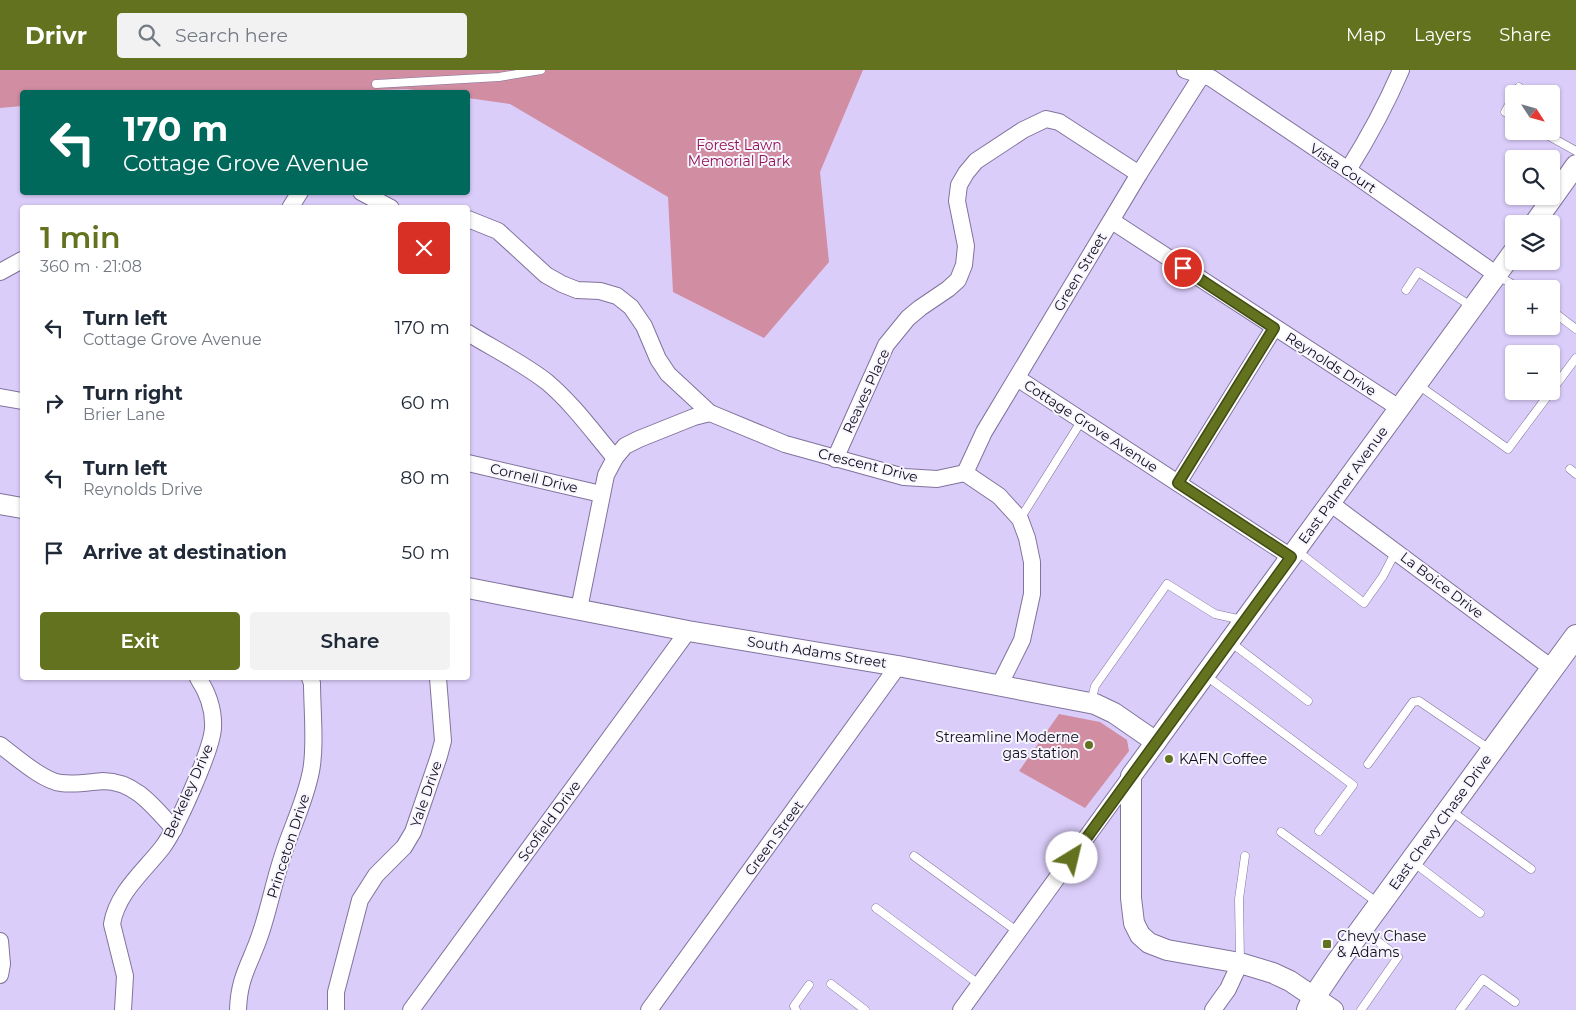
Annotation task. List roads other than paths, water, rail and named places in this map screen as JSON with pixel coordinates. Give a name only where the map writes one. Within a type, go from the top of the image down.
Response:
[{"type":"main road","name":"East Chevy Chase Drive","points":[[1311,1003],[1380,904],[1576,638]]},
{"type":"street","name":"Vista Court","points":[[1185,70],[1211,78],[1348,170],[1497,275]]},
{"type":"street","points":[[1348,170],[1393,88],[1400,70]]},
{"type":"street","name":"Green Street","points":[[965,473],[984,432],[1139,174],[1202,75]]},
{"type":"street","name":"Reaves Place","points":[[834,459],[886,345],[908,318],[958,280],[964,265],[966,246],[957,201],[959,186],[976,160],[1023,130],[1046,119],[1059,122],[1139,174]]},
{"type":"street","points":[[1540,215],[1576,165]]},
{"type":"street","points":[[366,195],[385,205]]},
{"type":"street","points":[[470,219],[498,231],[546,275],[562,284],[577,290],[600,291],[617,296],[631,307],[644,326],[658,359],[668,374],[710,413],[639,439],[625,446],[615,458],[606,475],[601,494],[579,609]]},
{"type":"street","name":"Reynolds Drive","points":[[1112,221],[1399,408]]},
{"type":"street","points":[[0,272],[20,261]]},
{"type":"street","name":"East Palmer Avenue","points":[[961,1010],[1505,264]]},
{"type":"street","points":[[1178,483],[1274,328]]},
{"type":"street","points":[[470,334],[547,382],[565,399],[615,458]]},
{"type":"street","name":"Cottage Grove Avenue","points":[[1017,378],[1178,483],[1293,554]]},
{"type":"street","points":[[0,397],[20,401]]},
{"type":"street","name":"Crescent Drive","points":[[710,413],[785,444],[904,477],[937,479],[965,473]]},
{"type":"street","name":"Cornell Drive","points":[[470,463],[601,494]]},
{"type":"street","points":[[965,473],[999,496],[1020,519],[1027,538],[1032,562],[1032,594],[1022,640],[999,686]]},
{"type":"street","name":"La Boice Drive","points":[[1330,503],[1553,669]]},
{"type":"street","points":[[0,504],[20,508]]},
{"type":"street","name":"South Adams Street","points":[[470,588],[688,631],[898,666],[1091,703],[1114,713],[1156,742]]},
{"type":"street","name":"Scofield Drive","points":[[411,1010],[688,631]]},
{"type":"street","name":"Green Street","points":[[649,1010],[898,666]]},
{"type":"street","name":"Berkeley Drive","points":[[124,1010],[125,976],[112,924],[114,915],[130,885],[163,846],[174,829],[208,749],[213,730],[212,713],[208,693],[199,680]]},
{"type":"street","name":"Princeton Drive","points":[[238,1010],[238,996],[243,974],[259,938],[281,859],[302,806],[312,769],[313,730],[311,680]]},
{"type":"street","name":"Yale Drive","points":[[336,1010],[336,992],[360,900],[376,875],[404,847],[413,832],[439,756],[443,741],[438,680]]},
{"type":"street","points":[[0,745],[43,776],[60,783],[105,781],[122,784],[135,790],[174,829]]},
{"type":"street","points":[[1131,776],[1131,898],[1134,923],[1144,939],[1158,947],[1240,963],[1273,973],[1311,1003],[1333,1010]]},
{"type":"street","points":[[0,941],[2,964],[0,975]]},
{"type":"street","points":[[1213,1010],[1228,989],[1240,963]]},
{"type":"lane","points":[[376,84],[499,77],[541,70]]},
{"type":"lane","points":[[1556,140],[1576,151]]},
{"type":"lane","points":[[1406,290],[1418,272],[1473,307]]},
{"type":"lane","points":[[1497,275],[1506,280]]},
{"type":"lane","points":[[1560,317],[1576,329]]},
{"type":"lane","points":[[1417,384],[1508,449],[1576,358]]},
{"type":"lane","points":[[1020,519],[1082,420]]},
{"type":"lane","points":[[1293,554],[1364,603],[1383,576],[1396,551]]},
{"type":"lane","points":[[1091,703],[1095,686],[1167,584],[1215,614],[1244,621]]},
{"type":"lane","points":[[1230,641],[1308,701]]},
{"type":"lane","points":[[1205,675],[1353,785],[1319,831]]},
{"type":"lane","points":[[1368,764],[1413,702],[1419,701],[1492,751]]},
{"type":"lane","points":[[1449,810],[1531,869]]},
{"type":"lane","points":[[1281,832],[1380,904]]},
{"type":"lane","points":[[914,856],[1018,932]]},
{"type":"lane","points":[[1240,963],[1239,899],[1245,856]]},
{"type":"lane","points":[[1412,861],[1480,913]]},
{"type":"lane","points":[[876,908],[980,985]]},
{"type":"lane","points":[[1361,1010],[1398,957],[1362,929]]},
{"type":"lane","points":[[1460,1010],[1483,979],[1515,1002]]},
{"type":"lane","points":[[832,984],[865,1010]]},
{"type":"lane","points":[[796,1010],[794,1006],[810,985]]},
{"type":"place","name":"Streamline Moderne gas station","points":[[1089,745]]},
{"type":"place","name":"KAFN Coffee","points":[[1169,759]]},
{"type":"place","name":"Chevy Chase & Adams","points":[[1327,944]]},
{"type":"park label","name":"Forest Lawn Memorial Park","points":[[739,154]]}]
